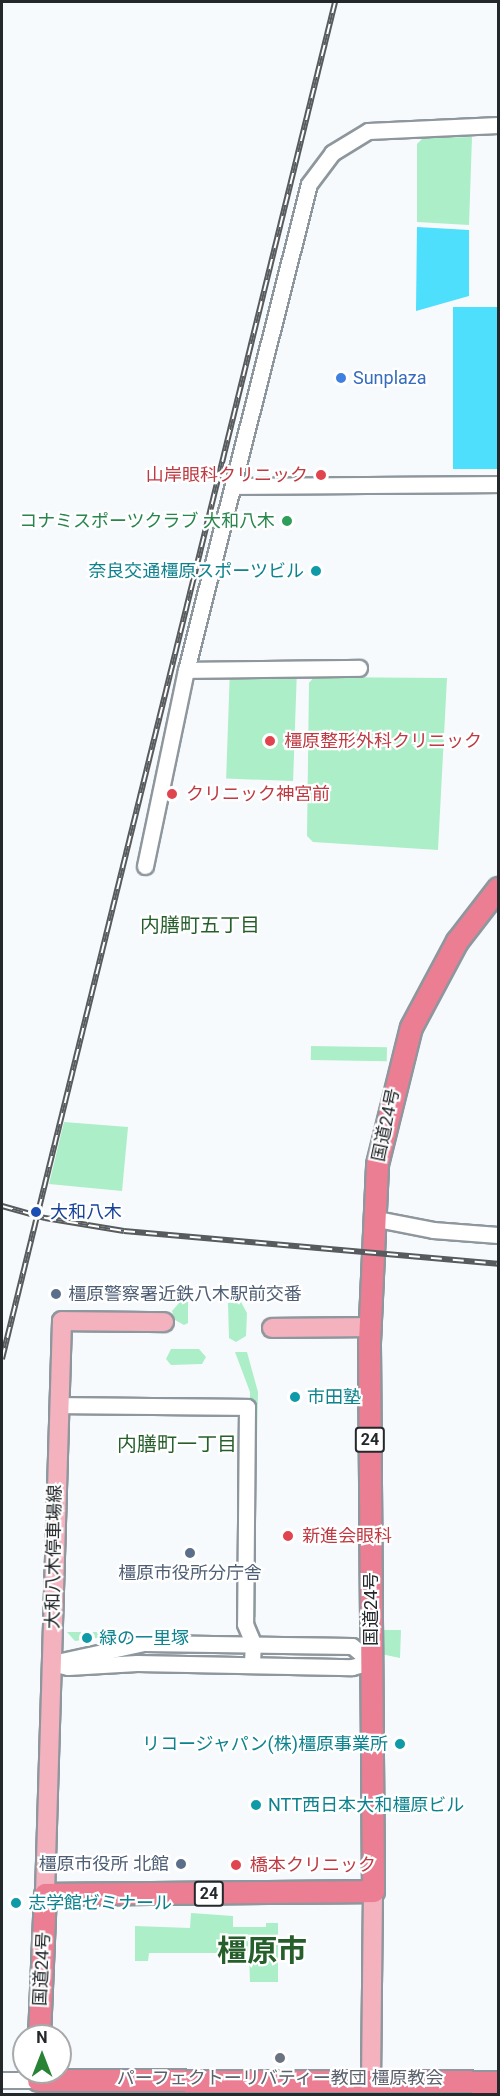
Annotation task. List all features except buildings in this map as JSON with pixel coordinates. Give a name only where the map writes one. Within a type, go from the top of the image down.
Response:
[{"type":"highway","name":"国道24号","points":[[373,1891],[369,1327],[372,1218],[377,1164],[411,1027],[457,941],[498,888]]},
{"type":"highway","name":"24","points":[[45,1894],[373,1891]]},
{"type":"highway","name":"国道24号","points":[[40,2024],[45,1894]]},
{"type":"highway","points":[[72,2082],[498,2082]]},
{"type":"main road","name":"大和八木停車場線","points":[[45,1894],[62,1322],[164,1322]]},
{"type":"main road","points":[[272,1328],[369,1327]]},
{"type":"main road","points":[[371,2082],[373,1891]]},
{"type":"street","points":[[146,866],[186,670],[235,486],[303,201],[316,173],[332,153],[368,131],[498,125]]},
{"type":"street","points":[[235,486],[498,484]]},
{"type":"street","points":[[186,670],[359,668]]},
{"type":"street","points":[[372,1218],[433,1230],[498,1235]]},
{"type":"street","points":[[58,1405],[247,1407],[245,1624],[253,1643],[252,1664]]},
{"type":"street","points":[[52,1662],[144,1643],[253,1643],[352,1647],[371,1662]]},
{"type":"street","points":[[52,1662],[68,1666],[252,1664],[352,1666],[371,1662]]},
{"type":"green space","points":[[472,137],[469,225],[417,222],[417,144],[423,138]]},
{"type":"green space","points":[[230,667],[297,669],[293,781],[226,779]]},
{"type":"green space","points":[[314,677],[447,678],[438,850],[313,842],[307,836],[309,683]]},
{"type":"green space","points":[[311,1046],[387,1047],[387,1061],[311,1060]]},
{"type":"green space","points":[[64,1122],[128,1127],[122,1191],[49,1184]]},
{"type":"green space","points":[[180,1302],[188,1302],[188,1323],[184,1325],[175,1320],[172,1311]]},
{"type":"green space","points":[[241,1302],[247,1313],[246,1336],[236,1342],[229,1338],[228,1303]]},
{"type":"green space","points":[[171,1349],[199,1349],[206,1357],[202,1364],[171,1365],[166,1359]]},
{"type":"green space","points":[[235,1352],[247,1352],[258,1392],[257,1439],[250,1439],[250,1392]]},
{"type":"green space","points":[[250,1470],[256,1470],[256,1617],[249,1617]]},
{"type":"green space","points":[[381,1630],[401,1630],[400,1658],[381,1654]]},
{"type":"green space","points":[[67,1632],[99,1632],[129,1633],[75,1641]]},
{"type":"green space","points":[[191,1913],[233,1916],[233,1927],[266,1927],[266,1923],[278,1923],[278,1982],[250,1982],[249,1953],[149,1953],[148,1961],[135,1961],[135,1926],[190,1928]]},
{"type":"water","points":[[417,227],[469,230],[469,296],[416,311]]},
{"type":"water","points":[[453,307],[498,307],[498,469],[453,469]]},
{"type":"railway","points":[[2,1359],[335,2]]},
{"type":"railway","points":[[2,1206],[45,1218],[124,1231],[498,1264]]},
{"type":"place","name":"Sunplaza","points":[[341,378]]},
{"type":"place","name":"山岸眼科クリニック","points":[[321,475]]},
{"type":"place","name":"コナミスポーツクラブ 大和八木","points":[[287,521]]},
{"type":"place","name":"奈良交通橿原スポーツビル","points":[[316,571]]},
{"type":"place","name":"橿原整形外科クリニック","points":[[270,741]]},
{"type":"place","name":"クリニック神宮前","points":[[172,794]]},
{"type":"place","name":"大和八木","points":[[36,1212]]},
{"type":"place","name":"橿原警察署近鉄八木駅前交番","points":[[56,1294]]},
{"type":"place","name":"市田塾","points":[[295,1397]]},
{"type":"place","name":"新進会眼科","points":[[288,1536]]},
{"type":"place","name":"橿原市役所分庁舎","points":[[190,1553]]},
{"type":"place","name":"緑の一里塚","points":[[87,1638]]},
{"type":"place","name":"リコージャパン(株)橿原事業所","points":[[400,1744]]},
{"type":"place","name":"NTT西日本大和橿原ビル","points":[[256,1805]]},
{"type":"place","name":"橿原市役所 北館","points":[[181,1864]]},
{"type":"place","name":"橋本クリニック","points":[[236,1865]]},
{"type":"place","name":"志学館ゼミナール","points":[[16,1903]]},
{"type":"place","name":"パーフェクトーリバティー教団 橿原教会","points":[[280,2058]]},
{"type":"district","name":"内膳町五丁目","points":[[200,925]]},
{"type":"district","name":"内膳町一丁目","points":[[177,1444]]},
{"type":"district","name":"橿原市","points":[[262,1951]]}]
